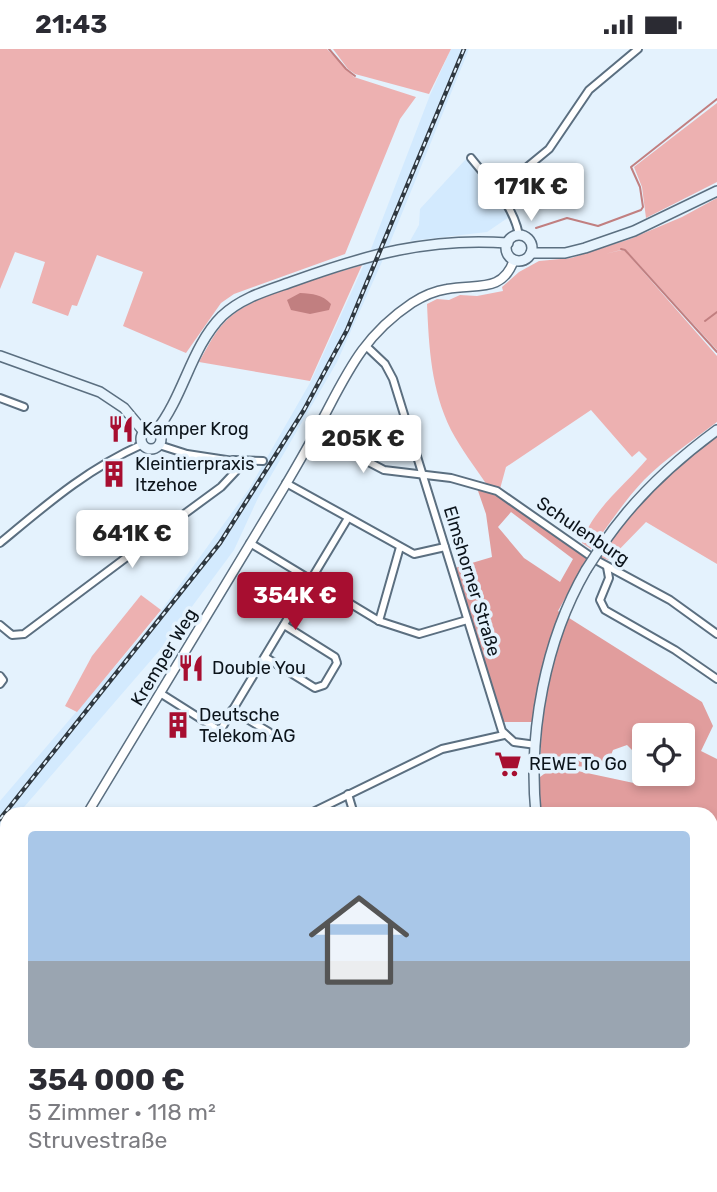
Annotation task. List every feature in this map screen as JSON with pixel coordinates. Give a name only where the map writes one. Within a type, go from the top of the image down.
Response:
[{"type":"main road","points":[[531,253],[531,241],[526,237],[512,237],[508,243],[507,252],[514,260],[524,260],[531,253],[565,253],[586,248],[644,227],[717,191]]},
{"type":"main road","points":[[156,431],[172,410],[206,337],[222,316],[251,296],[388,250],[466,241],[508,243]]},
{"type":"main road","points":[[0,356],[100,392],[124,408],[144,432]]},
{"type":"main road","points":[[536,807],[536,745],[545,674],[572,594],[623,516],[673,464],[717,430]]},
{"type":"main road","points":[[156,431],[161,437],[159,445],[152,449],[143,445],[144,432],[156,431]]},
{"type":"street","points":[[498,191],[549,149],[589,90],[638,49]]},
{"type":"street","points":[[471,158],[514,215],[519,235]]},
{"type":"street","name":"Kremper Weg","points":[[91,807],[315,434],[343,376],[366,346],[394,317],[423,296],[447,289],[495,283],[507,275],[514,260]]},
{"type":"street","name":"Elmshorner Straße","points":[[366,346],[386,364],[391,373],[504,735]]},
{"type":"street","points":[[0,398],[24,407]]},
{"type":"street","name":"Schulenburg","points":[[315,434],[384,470],[423,473],[497,491],[606,566],[670,600],[717,634]]},
{"type":"street","points":[[0,543],[79,479],[116,456],[143,445]]},
{"type":"street","points":[[159,445],[187,454],[233,461],[262,461]]},
{"type":"street","points":[[0,625],[6,633],[15,636],[33,627],[221,487],[235,474],[233,461]]},
{"type":"street","points":[[286,483],[416,555],[445,547]]},
{"type":"street","points":[[160,693],[219,731],[348,518]]},
{"type":"street","points":[[250,543],[379,621],[423,633],[467,619]]},
{"type":"street","points":[[379,621],[400,547]]},
{"type":"street","points":[[606,566],[609,578],[600,600],[605,610],[675,650],[717,679]]},
{"type":"street","points":[[265,657],[316,688],[324,685],[337,663],[335,657],[284,625]]},
{"type":"street","points":[[0,676],[3,680],[0,684]]},
{"type":"street","points":[[232,710],[269,732]]},
{"type":"street","points":[[323,807],[442,750],[504,735],[514,742],[536,745]]},
{"type":"street","points":[[348,794],[352,807]]},
{"type":"shaded area","points":[[0,49],[327,49],[354,77],[416,97],[400,119],[345,254],[234,294],[221,303],[186,353],[123,326],[143,272],[97,255],[77,306],[72,305],[68,316],[32,303],[45,262],[15,252],[0,289]]},
{"type":"shaded area","points":[[333,49],[451,49],[429,94],[355,74]]},
{"type":"shaded area","points":[[451,49],[469,49],[385,255],[337,362],[258,498],[234,550],[159,651],[24,807],[0,807],[0,801],[153,622],[249,489],[311,381],[371,249],[430,95]]},
{"type":"shaded area","points":[[717,103],[717,182],[646,218],[642,187],[634,167]]},
{"type":"shaded area","points":[[466,159],[509,217],[487,232],[410,241],[419,225],[420,209]]},
{"type":"shaded area","points":[[717,198],[717,350],[625,249],[605,254],[625,251],[717,356],[717,422],[644,480],[591,549],[582,543],[586,531],[610,498],[647,459],[639,451],[632,457],[591,410],[506,467],[500,489],[487,485],[455,437],[444,415],[430,352],[427,304],[437,299],[449,300],[460,295],[477,296],[503,291],[502,287],[519,272],[539,261],[571,258],[630,239],[682,217]]},
{"type":"shaded area","points":[[362,265],[310,381],[199,362],[221,327],[241,309],[293,286]]},
{"type":"shaded area","points":[[300,293],[321,296],[331,304],[329,310],[310,314],[291,310],[287,300]]},
{"type":"shaded area","points":[[717,436],[717,564],[646,522],[609,560],[601,558],[626,520],[649,493]]},
{"type":"shaded area","points":[[477,488],[494,493],[588,557],[558,611],[702,702],[713,726],[701,751],[717,759],[717,807],[540,807],[540,777],[552,768],[559,767],[632,783],[632,786],[695,786],[695,723],[632,723],[632,750],[627,745],[613,750],[611,755],[617,757],[615,766],[555,764],[540,767],[542,722],[502,722],[455,568],[492,557],[486,514]],"holes":[[[511,512],[573,559],[560,582],[524,558],[498,527]]]},
{"type":"shaded area","points":[[141,595],[161,610],[77,712],[65,706],[92,656]]},
{"type":"waterway","points":[[329,49],[355,76]]},
{"type":"waterway","points":[[536,228],[567,218],[598,226],[641,210],[643,207],[640,187],[631,167],[717,99]]},
{"type":"waterway","points":[[621,249],[625,250],[717,352]]},
{"type":"waterway","points":[[705,321],[717,312]]},
{"type":"railway","points":[[10,807],[220,543],[304,410],[347,330],[464,49]]},
{"type":"place","name":"Kamper Krog","points":[[121,429]]},
{"type":"place","name":"Kleintierpraxis Itzehoe","points":[[114,474]]},
{"type":"place","name":"Double You","points":[[191,668]]},
{"type":"place","name":"Deutsche Telekom AG","points":[[178,725]]},
{"type":"place","name":"REWE To Go","points":[[508,764]]}]
